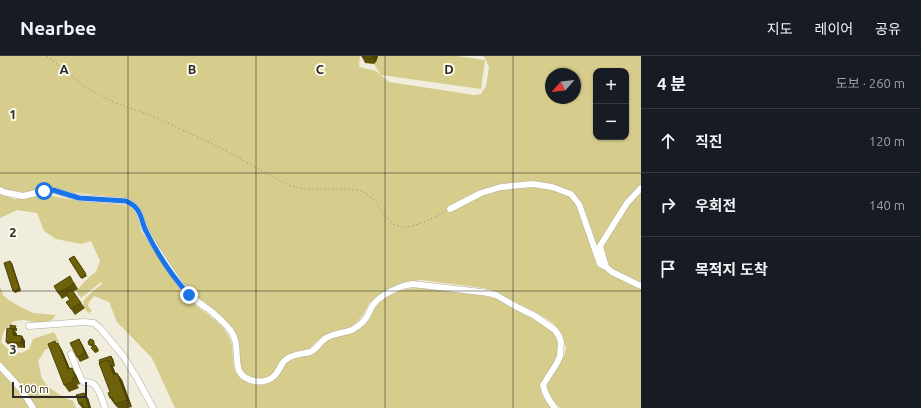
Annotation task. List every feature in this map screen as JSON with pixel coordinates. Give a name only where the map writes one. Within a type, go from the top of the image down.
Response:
[{"type":"street","points":[[450,209],[481,193],[501,187],[533,184],[552,187],[571,194],[579,204],[600,264],[612,272],[641,286]]},
{"type":"street","points":[[606,267],[600,246],[627,203],[641,188]]},
{"type":"street","points":[[0,190],[10,194],[23,196],[53,190],[79,198],[126,201],[132,204],[139,212],[143,225],[157,251],[181,286],[189,295],[213,313],[228,327],[234,336],[238,369],[244,378],[262,382],[270,379],[278,372],[285,359],[309,352],[326,338],[352,330],[366,318],[372,305],[379,299],[390,291],[412,284],[496,295],[535,316],[555,330],[561,342],[560,356],[557,364],[543,385],[545,394],[556,408]]},
{"type":"street","points":[[29,326],[84,322],[94,323],[124,357],[153,408]]},
{"type":"street","points":[[71,354],[81,379],[84,382],[95,384],[105,408]]},
{"type":"street","points":[[0,366],[21,388],[33,408]]},
{"type":"path","points":[[47,56],[85,87],[115,103],[152,116],[212,144],[288,186],[303,189],[346,189],[363,191],[375,201],[382,212],[393,224],[405,228],[425,222],[450,209]]},
{"type":"shaded area","points":[[0,56],[360,56],[359,67],[376,71],[389,82],[474,95],[481,94],[486,86],[489,67],[483,56],[641,56],[641,408],[561,408],[557,406],[551,398],[547,388],[548,382],[564,356],[566,348],[563,338],[553,323],[498,293],[484,288],[421,280],[407,282],[390,288],[369,303],[363,315],[351,327],[321,337],[309,349],[288,355],[270,377],[264,379],[249,377],[243,373],[236,335],[231,326],[215,310],[190,292],[182,283],[146,228],[139,207],[134,202],[129,199],[74,193],[58,189],[29,192],[14,192],[0,187]]},
{"type":"shaded area","points":[[378,56],[457,56],[485,60],[481,89],[381,75],[374,64]]},
{"type":"shaded area","points":[[0,194],[14,199],[48,195],[78,201],[124,205],[130,207],[137,214],[141,231],[179,288],[195,305],[224,329],[232,344],[235,372],[248,383],[262,385],[269,383],[275,378],[288,360],[314,353],[327,340],[348,332],[385,298],[400,291],[419,288],[495,297],[549,328],[555,336],[559,350],[554,365],[543,379],[541,392],[551,408],[175,408],[152,358],[117,322],[109,302],[94,296],[89,302],[88,306],[92,311],[88,313],[85,309],[84,300],[102,284],[101,282],[81,298],[76,291],[90,276],[96,272],[100,261],[91,241],[81,244],[56,239],[44,231],[37,213],[17,210],[0,218]]},
{"type":"shaded area","points":[[0,286],[3,295],[19,306],[33,313],[56,315],[52,320],[41,323],[24,320],[14,321],[4,330],[1,342],[10,351],[22,353],[29,349],[33,339],[54,332],[59,342],[45,350],[38,361],[41,376],[52,390],[73,401],[76,408],[0,408]]},
{"type":"building","points":[[362,56],[373,56],[370,59]]},
{"type":"building","points":[[74,256],[86,274],[81,278],[69,259]]},
{"type":"building","points":[[10,261],[20,289],[13,291],[4,263]]},
{"type":"building","points":[[70,276],[74,284],[58,293],[54,286]]},
{"type":"building","points":[[72,290],[81,303],[71,309],[66,302],[70,300],[66,294]]},
{"type":"building","points":[[10,325],[16,326],[15,329],[10,328]]},
{"type":"building","points":[[7,328],[13,329],[13,335],[22,336],[21,343],[6,342]]},
{"type":"building","points":[[79,339],[85,353],[77,357],[70,343]]},
{"type":"building","points":[[90,339],[94,342],[92,345],[89,345],[88,342]]},
{"type":"building","points":[[55,341],[56,344],[58,343],[68,369],[72,368],[75,377],[72,378],[74,381],[64,385],[48,344]]},
{"type":"building","points":[[94,345],[97,348],[94,351],[91,348]]},
{"type":"building","points":[[111,356],[113,362],[111,363],[108,360],[100,363],[99,360]]},
{"type":"building","points":[[108,360],[114,375],[117,373],[127,400],[115,404],[112,397],[110,398],[108,393],[110,392],[99,363]]},
{"type":"building","points":[[84,393],[89,408],[84,408],[82,403],[79,404],[76,395]]},
{"type":"route","points":[[44,191],[53,190],[79,198],[126,201],[132,204],[139,212],[146,232],[160,256],[189,295]]}]
